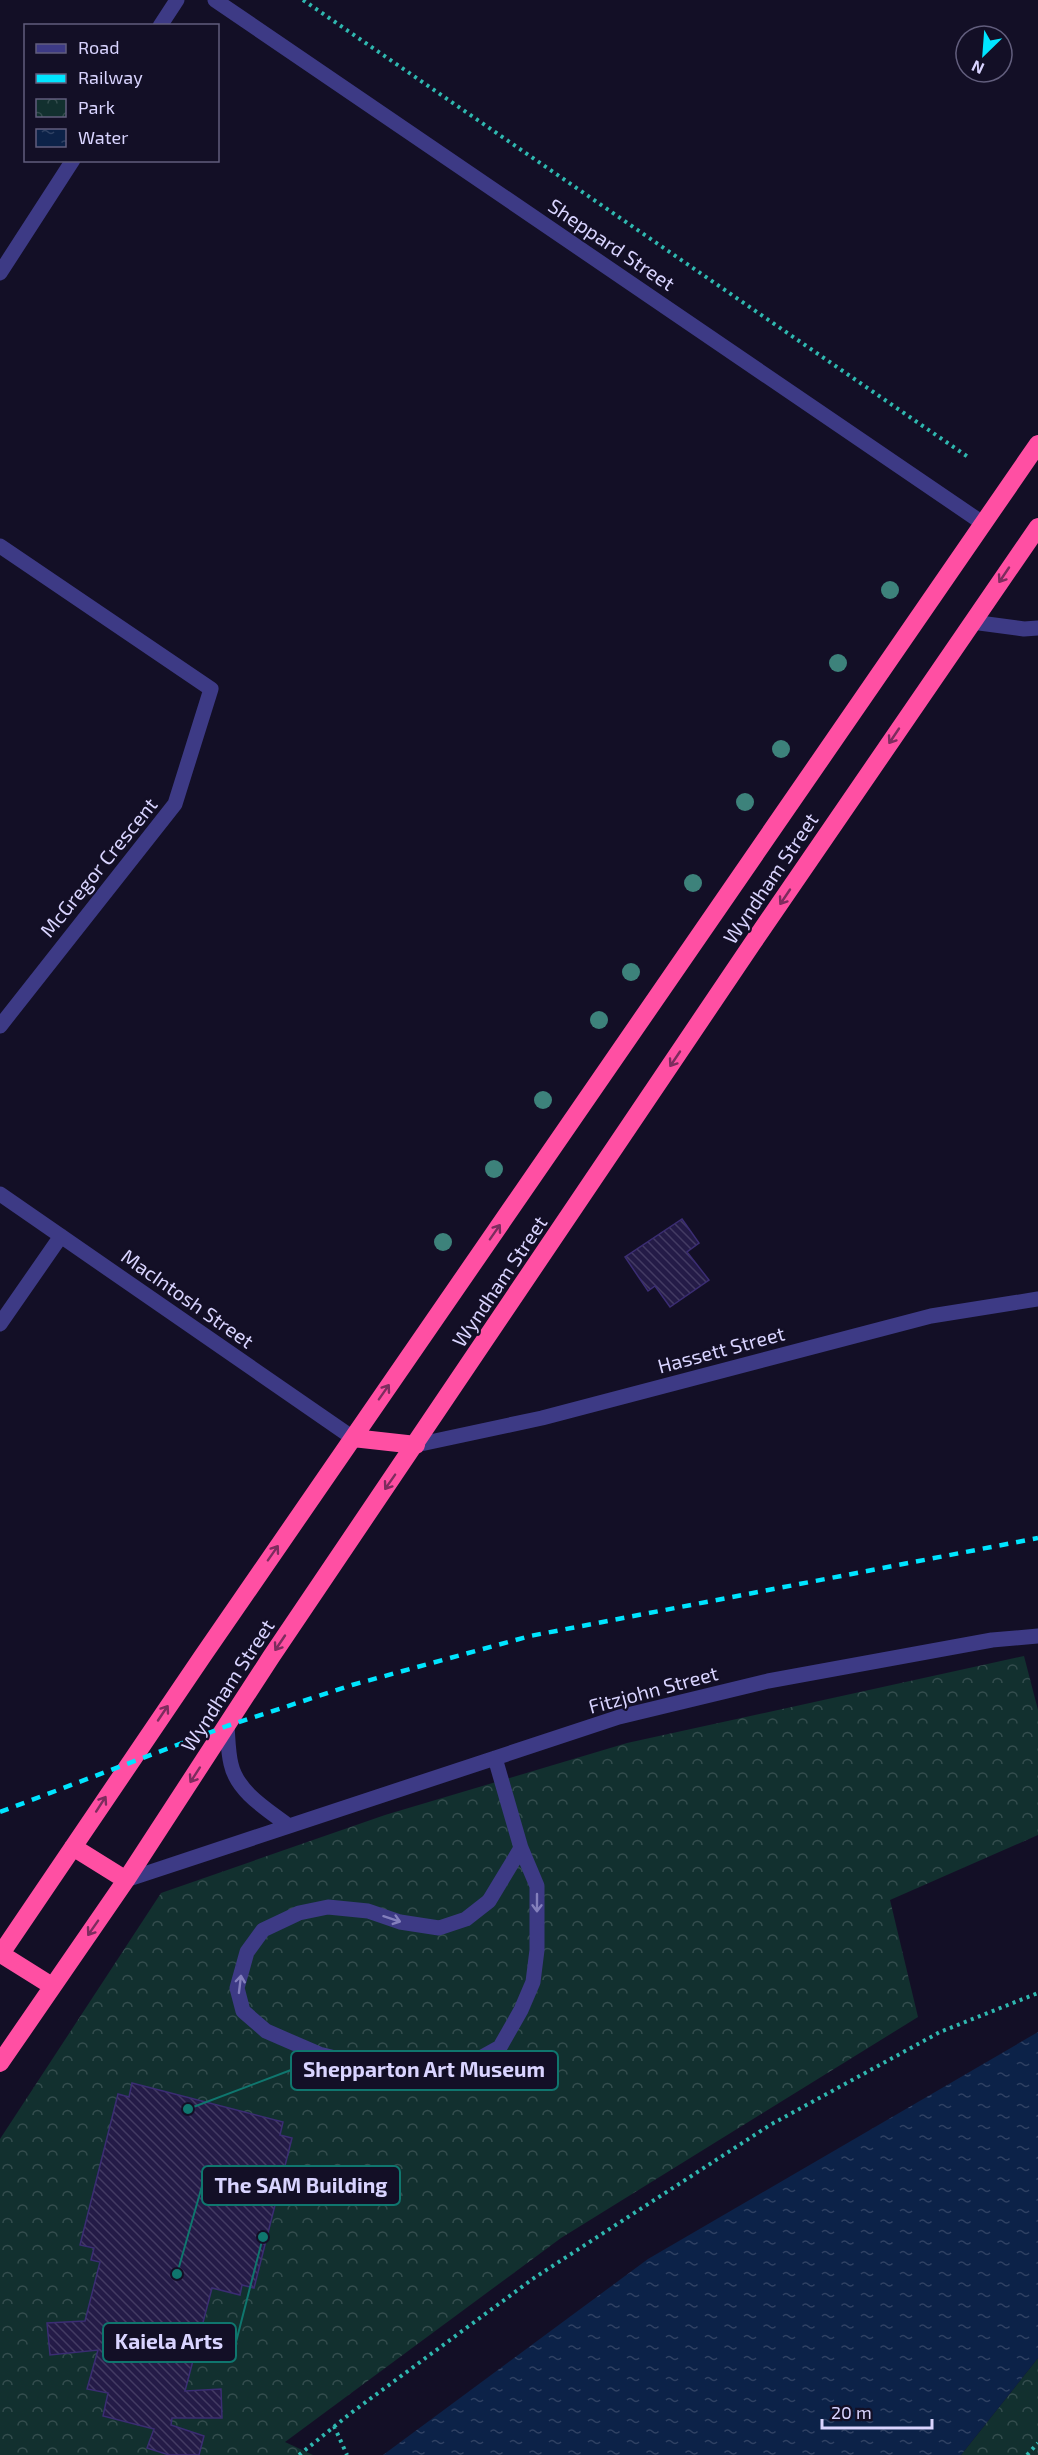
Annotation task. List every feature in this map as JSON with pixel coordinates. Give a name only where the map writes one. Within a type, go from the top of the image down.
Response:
[{"type":"highway","name":"Wyndham Street","points":[[0,1954],[129,1761],[1038,444]]},
{"type":"highway","name":"Wyndham Street","points":[[0,2063],[126,1880],[271,1657],[1038,527]]},
{"type":"highway","points":[[352,1438],[416,1445]]},
{"type":"highway","points":[[73,1847],[126,1880]]},
{"type":"highway","points":[[0,1954],[52,1986]]},
{"type":"street","points":[[161,24],[177,0]]},
{"type":"street","name":"Sheppard Street","points":[[215,0],[984,524]]},
{"type":"street","points":[[0,273],[72,162]]},
{"type":"street","name":"McGregor Crescent","points":[[0,546],[211,689],[175,804],[0,1026]]},
{"type":"street","points":[[972,622],[1024,629],[1038,628]]},
{"type":"street","name":"MacIntosh Street","points":[[0,1194],[352,1438]]},
{"type":"street","points":[[0,1324],[61,1236]]},
{"type":"street","name":"Hassett Street","points":[[416,1445],[542,1418],[931,1316],[1038,1299]]},
{"type":"street","name":"Fitzjohn Street","points":[[126,1880],[619,1717],[768,1681],[992,1640],[1038,1636]]},
{"type":"street","points":[[227,1726],[231,1766],[238,1779],[249,1794],[289,1826]]},
{"type":"street","points":[[495,1758],[521,1848],[537,1886],[537,1950],[533,1982],[521,2010],[500,2047],[448,2076],[404,2075],[319,2054],[266,2031],[243,2011],[237,1988],[247,1952],[263,1930],[299,1912],[328,1907],[368,1911],[400,1922],[439,1928],[466,1919],[489,1901],[521,1848]]},
{"type":"path","points":[[303,0],[968,458]]},
{"type":"path","points":[[299,2455],[334,2426],[534,2278],[770,2125],[940,2032],[1038,1993]]},
{"type":"path","points":[[334,2426],[347,2455]]},
{"type":"path","points":[[1028,2455],[1038,2443]]},
{"type":"green space","points":[[1024,1656],[1038,1710],[1038,1835],[890,1900],[918,2017],[561,2238],[285,2442],[313,2455],[0,2455],[0,2139],[161,1893],[385,1815],[627,1743]]},
{"type":"green space","points":[[1038,2358],[1038,2455],[961,2455]]},
{"type":"water","points":[[1038,2032],[1038,2358],[961,2455],[383,2455],[648,2259]]},
{"type":"building","points":[[682,1219],[699,1243],[687,1252],[709,1280],[670,1307],[655,1286],[648,1291],[625,1257]]},
{"type":"building","points":[[132,2083],[283,2122],[280,2135],[292,2138],[254,2288],[242,2285],[240,2295],[212,2288],[185,2391],[221,2389],[222,2418],[172,2418],[171,2425],[204,2436],[199,2455],[169,2455],[147,2448],[154,2429],[103,2416],[108,2393],[87,2389],[98,2350],[50,2355],[47,2323],[85,2321],[100,2262],[91,2260],[94,2248],[80,2245],[118,2094],[129,2097]]},
{"type":"railway","points":[[0,1812],[227,1726],[352,1685],[530,1636],[1038,1538]]},
{"type":"place","name":"Shepparton Art Museum","points":[[188,2109]]},
{"type":"place","name":"Kaiela Arts","points":[[263,2237]]},
{"type":"place","name":"The SAM Building","points":[[177,2274]]}]
